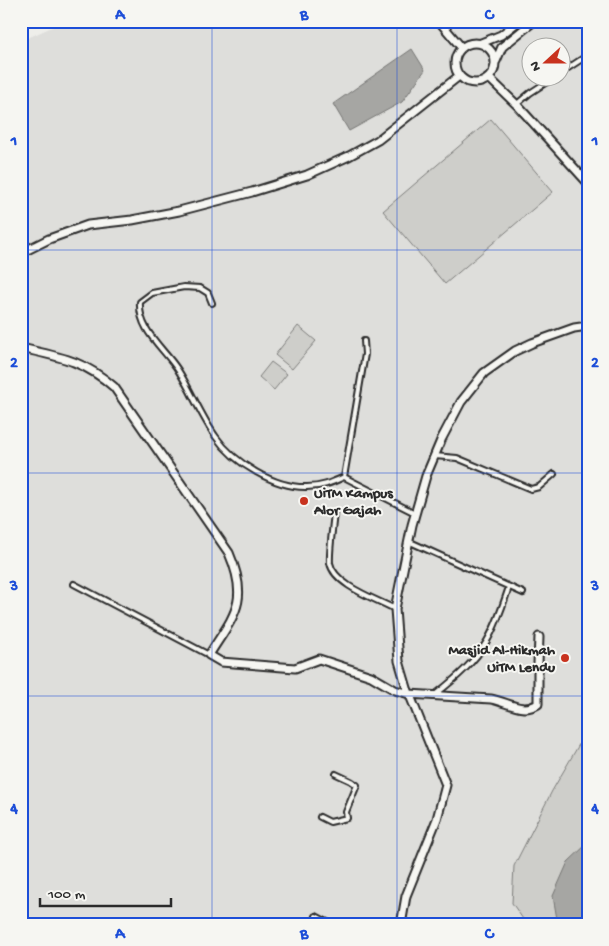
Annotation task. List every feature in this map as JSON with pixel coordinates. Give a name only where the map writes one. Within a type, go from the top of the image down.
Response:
[{"type":"street","points":[[439,21],[461,47]]},
{"type":"street","points":[[519,21],[501,35],[481,43],[467,43],[461,47],[454,64],[459,76],[464,81],[477,84],[488,78],[492,74],[502,47],[534,21]]},
{"type":"street","points":[[481,43],[492,52],[495,62]]},
{"type":"street","points":[[21,253],[49,239],[88,225],[132,220],[179,211],[307,175],[349,156],[378,140],[459,76]]},
{"type":"street","points":[[488,78],[517,104],[588,183]]},
{"type":"street","points":[[402,925],[406,896],[437,819],[446,785],[409,694],[399,661],[395,609],[408,542],[426,476],[461,402],[484,374],[516,351],[532,343],[574,328],[588,326]]},
{"type":"street","points":[[21,348],[62,357],[84,365],[114,387],[229,553],[238,583],[238,606],[209,655],[220,662],[295,668],[319,659],[371,676],[395,690],[409,694],[491,699],[522,709],[531,709],[538,704],[540,637]]},
{"type":"lane","points":[[572,65],[588,55]]},
{"type":"lane","points":[[517,104],[538,88]]},
{"type":"lane","points":[[212,303],[208,293],[200,288],[184,287],[152,293],[140,302],[140,312],[142,322],[191,390],[202,415],[217,438],[238,460],[262,475],[282,483],[306,488],[325,486],[344,477]]},
{"type":"lane","points":[[344,477],[365,354],[364,341]]},
{"type":"lane","points":[[434,456],[457,458],[531,489],[539,487],[554,474]]},
{"type":"lane","points":[[344,477],[415,513]]},
{"type":"lane","points":[[334,512],[330,562],[334,573],[342,582],[395,609]]},
{"type":"lane","points":[[408,542],[523,593]]},
{"type":"lane","points":[[74,584],[209,655]]},
{"type":"lane","points":[[436,695],[462,672],[487,642],[497,622],[509,587]]},
{"type":"lane","points":[[320,817],[330,822],[347,818],[346,812],[357,786],[336,774]]},
{"type":"lane","points":[[316,916],[333,925]]},
{"type":"shaded area","name":"UiTM Kampus Alor Gajah","points":[[65,21],[588,21],[588,925],[21,925],[21,41]]},
{"type":"shaded area","points":[[412,49],[425,70],[402,102],[349,131],[333,104]]},
{"type":"shaded area","points":[[491,119],[553,192],[445,284],[383,211]]},
{"type":"shaded area","points":[[298,326],[316,341],[292,369],[275,355]]},
{"type":"shaded area","points":[[271,362],[287,374],[274,390],[259,377]]},
{"type":"shaded area","points":[[588,729],[588,925],[527,925],[512,903],[514,866],[552,791]]},
{"type":"shaded area","points":[[588,843],[588,925],[558,925],[553,896],[568,862]]},
{"type":"place","name":"UiTM Kampus Alor Gajah","points":[[304,501]]},
{"type":"place","name":"Masjid Al-Hikmah UiTM Lendu","points":[[565,658]]}]
